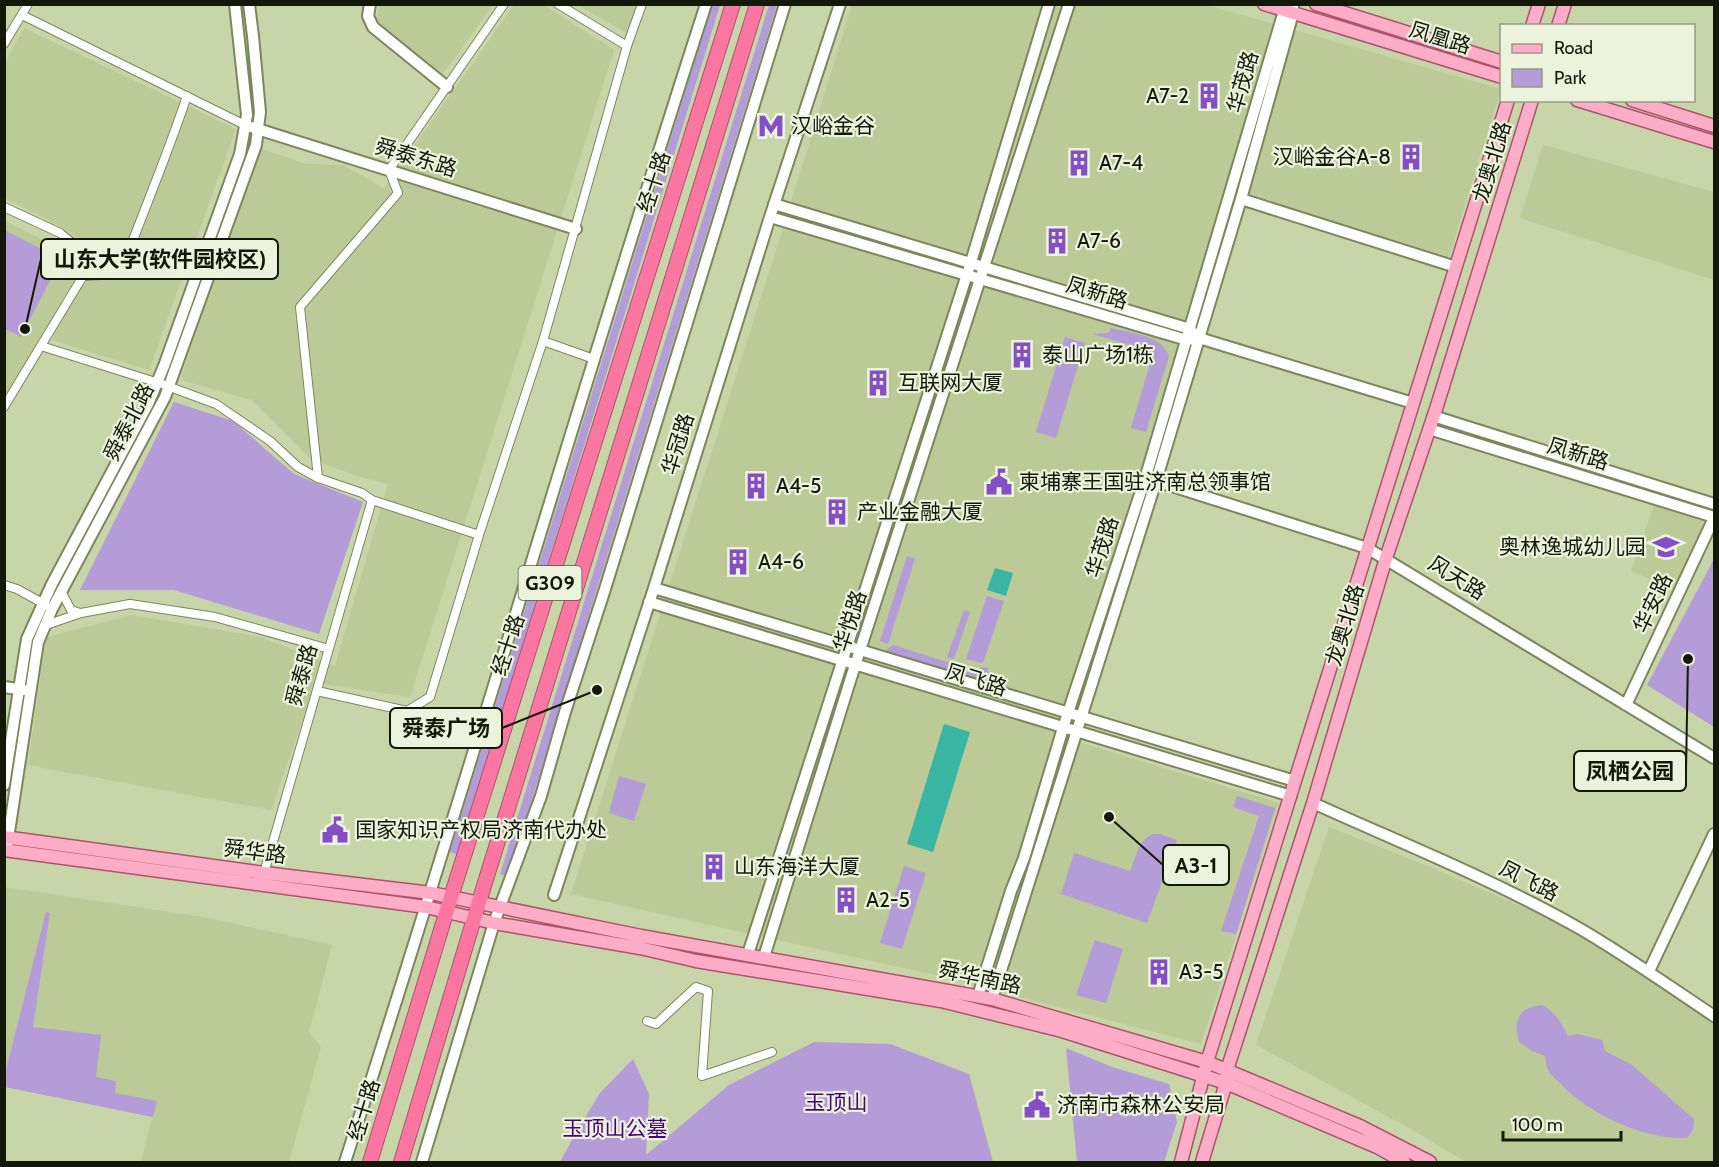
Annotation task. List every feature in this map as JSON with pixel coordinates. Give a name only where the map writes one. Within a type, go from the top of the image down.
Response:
[{"type":"highway","name":"经十路","points":[[370,1162],[451,897],[733,4]]},
{"type":"highway","name":"G309","points":[[401,1162],[479,902],[757,4]]},
{"type":"main road","name":"凤凰路","points":[[1264,4],[1290,8],[1500,76]]},
{"type":"main road","name":"凤凰路","points":[[1316,4],[1500,61]]},
{"type":"main road","points":[[1533,24],[1539,4]]},
{"type":"main road","points":[[1559,24],[1565,4]]},
{"type":"main road","name":"龙奥北路","points":[[1181,1162],[1207,1062],[1507,102]]},
{"type":"main road","name":"龙奥北路","points":[[1202,1162],[1226,1083],[1227,1070],[1313,803],[1386,558],[1531,102]]},
{"type":"main road","points":[[1584,102],[1714,142]]},
{"type":"main road","points":[[1638,102],[1714,126]]},
{"type":"main road","name":"舜华路","points":[[6,844],[431,893],[500,906]]},
{"type":"main road","name":"舜华路","points":[[6,844],[426,907],[494,923]]},
{"type":"main road","name":"舜华南路","points":[[500,906],[641,936],[992,999],[1207,1062],[1360,1126],[1430,1162]]},
{"type":"main road","name":"舜华南路","points":[[494,923],[640,948],[696,961],[941,1001],[1062,1031],[1226,1083],[1377,1147],[1404,1162]]},
{"type":"street","points":[[4,44],[28,4]]},
{"type":"street","points":[[4,785],[25,690],[27,639],[48,606],[163,384],[240,154],[247,115],[236,4]]},
{"type":"street","name":"舜泰北路","points":[[6,844],[25,690],[38,642],[45,626],[48,606],[62,591],[163,384],[256,145],[260,112],[249,4]]},
{"type":"street","points":[[370,4],[368,16],[373,27],[447,87]]},
{"type":"street","points":[[318,477],[300,307],[398,193],[389,170],[504,4]]},
{"type":"street","points":[[558,4],[627,46]]},
{"type":"street","points":[[317,691],[407,711],[430,697],[479,535],[543,341],[627,46],[642,4]]},
{"type":"street","name":"经十路","points":[[345,1162],[431,893],[594,359],[706,4]]},
{"type":"street","points":[[422,1162],[494,923],[541,796],[784,4]]},
{"type":"street","name":"华冠路","points":[[554,895],[840,4]]},
{"type":"street","points":[[748,954],[971,262],[1048,4]]},
{"type":"street","name":"华悦路","points":[[765,957],[856,664],[1069,4]]},
{"type":"street","name":"华茂路","points":[[992,999],[1156,481],[1241,199],[1290,8]]},
{"type":"street","name":"华茂路","points":[[978,996],[1145,479],[1290,8]]},
{"type":"street","points":[[22,15],[245,125]]},
{"type":"street","points":[[83,276],[120,274],[188,96]]},
{"type":"street","name":"舜泰东路","points":[[245,125],[576,229]]},
{"type":"street","points":[[1241,199],[1456,267]]},
{"type":"street","points":[[774,204],[1190,329],[1199,338]]},
{"type":"street","points":[[4,207],[60,233],[76,246],[83,276],[4,407]]},
{"type":"street","name":"凤新路","points":[[770,217],[1187,340],[1199,338],[1413,403]]},
{"type":"street","points":[[543,341],[594,359]]},
{"type":"street","points":[[41,346],[163,384],[216,404],[270,441],[298,467],[318,477],[372,500],[479,535]]},
{"type":"street","points":[[1433,416],[1714,504]]},
{"type":"street","name":"凤新路","points":[[1429,429],[1714,518]]},
{"type":"street","name":"风天路","points":[[1156,481],[1367,548],[1714,758]]},
{"type":"street","name":"舜泰路","points":[[264,873],[372,500]]},
{"type":"street","name":"华安路","points":[[1626,705],[1714,518]]},
{"type":"street","points":[[4,585],[17,589],[48,606]]},
{"type":"street","name":"凤飞路","points":[[654,588],[1295,781]]},
{"type":"street","points":[[62,591],[71,610],[81,613]]},
{"type":"street","name":"凤飞路","points":[[649,602],[1291,796]]},
{"type":"street","points":[[27,639],[45,626],[81,613],[130,604],[215,616],[330,649]]},
{"type":"street","points":[[4,687],[25,690]]},
{"type":"street","name":"凤飞路","points":[[1313,803],[1487,881],[1576,927],[1649,971],[1714,1016]]},
{"type":"street","points":[[1649,971],[1714,834]]},
{"type":"street","points":[[647,1021],[656,1024],[696,987],[708,991],[702,1076],[772,1052]]},
{"type":"shaded area","points":[[379,5],[493,5],[442,75],[376,21]]},
{"type":"shaded area","points":[[514,5],[544,5],[614,50],[410,697],[316,683],[271,810],[28,765],[46,637],[132,615],[260,637],[335,666],[388,484],[360,477],[311,459],[252,400],[184,381],[182,376],[258,148],[307,164],[343,165],[384,188]]},
{"type":"shaded area","points":[[578,5],[642,5],[630,35]]},
{"type":"shaded area","name":"汉峪金谷","points":[[852,5],[1207,5],[1500,89],[1449,257],[1237,190],[1079,742],[1279,803],[1201,1044],[935,975],[571,894]]},
{"type":"shaded area","points":[[24,28],[236,129],[149,370],[52,340],[89,263],[84,242],[63,228],[5,198],[5,63]]},
{"type":"shaded area","points":[[1543,145],[1714,192],[1714,280],[1520,218]]},
{"type":"shaded area","points":[[5,221],[85,261],[5,397]]},
{"type":"shaded area","name":"奥林逸城幼儿园","points":[[1654,505],[1704,522],[1674,589],[1631,571]]},
{"type":"shaded area","points":[[1329,827],[1435,869],[1582,933],[1714,1021],[1714,1162],[1466,1162],[1409,1128],[1256,1045]]},
{"type":"shaded area","points":[[4,887],[203,917],[332,945],[309,1032],[321,1047],[289,1162],[141,1162],[152,1117],[5,1087]]},
{"type":"green space","points":[[712,5],[720,5],[458,855],[450,852]]},
{"type":"green space","points":[[769,5],[777,5],[508,877],[500,874]]},
{"type":"green space","points":[[4,230],[61,259],[21,337],[5,329]]},
{"type":"green space","points":[[1111,328],[1153,339],[1160,343],[1169,356],[1146,432],[1131,428],[1151,360],[1141,348],[1092,334],[1108,333]]},
{"type":"green space","points":[[1065,337],[1085,343],[1056,438],[1036,432]]},
{"type":"green space","points":[[174,402],[233,421],[294,474],[363,502],[319,634],[174,590],[80,590]]},
{"type":"green space","points":[[907,556],[915,559],[888,644],[880,641]]},
{"type":"green space","points":[[1714,559],[1714,727],[1647,685]]},
{"type":"green space","points":[[987,596],[1004,601],[983,663],[966,659]]},
{"type":"green space","points":[[964,610],[970,612],[954,659],[947,657]]},
{"type":"green space","points":[[893,645],[950,663],[953,667],[948,671],[888,652],[887,649]]},
{"type":"green space","points":[[984,667],[989,668],[987,671],[994,674],[990,684],[964,675],[967,672]]},
{"type":"green space","points":[[619,776],[646,784],[634,821],[609,813]]},
{"type":"green space","points":[[1237,796],[1275,808],[1236,934],[1221,931],[1259,816],[1233,807]]},
{"type":"green space","points":[[1152,834],[1160,834],[1177,840],[1147,923],[1061,894],[1074,853],[1130,871],[1140,845]]},
{"type":"green space","points":[[904,866],[926,873],[902,949],[880,943]]},
{"type":"green space","points":[[46,912],[50,913],[33,1027],[101,1035],[96,1077],[116,1081],[115,1093],[157,1101],[153,1117],[5,1087],[5,1073]]},
{"type":"green space","points":[[1095,940],[1123,949],[1106,1003],[1076,995]]},
{"type":"green space","points":[[1542,1005],[1557,1018],[1568,1036],[1577,1034],[1602,1040],[1605,1051],[1632,1065],[1694,1119],[1693,1129],[1687,1138],[1671,1138],[1636,1130],[1603,1115],[1573,1095],[1549,1072],[1545,1056],[1519,1042],[1517,1021],[1519,1016],[1527,1009]]},
{"type":"green space","name":"玉顶山","points":[[814,1042],[890,1044],[969,1074],[993,1162],[560,1162],[600,1093],[633,1059],[649,1094],[646,1155],[729,1085]]},
{"type":"green space","points":[[1066,1048],[1112,1067],[1169,1084],[1177,1122],[1164,1162],[1077,1162]]},
{"type":"water","points":[[995,568],[1013,573],[1006,596],[987,590]]},
{"type":"water","points":[[944,724],[970,732],[933,852],[907,844]]},
{"type":"place","name":"A7-2","points":[[1209,96]]},
{"type":"place","name":"汉峪金谷","points":[[771,126]]},
{"type":"place","name":"汉峪金谷A-8","points":[[1411,157]]},
{"type":"place","name":"A7-4","points":[[1079,163]]},
{"type":"place","name":"A7-6","points":[[1057,241]]},
{"type":"place","name":"山东大学(软件园校区)","points":[[25,329]]},
{"type":"place","name":"泰山广场1栋","points":[[1022,355]]},
{"type":"place","name":"互联网大厦","points":[[878,383]]},
{"type":"place","name":"柬埔寨王国驻济南总领事馆","points":[[999,482]]},
{"type":"place","name":"A4-5","points":[[756,486]]},
{"type":"place","name":"产业金融大厦","points":[[837,512]]},
{"type":"place","name":"奥林逸城幼儿园","points":[[1666,547]]},
{"type":"place","name":"A4-6","points":[[738,562]]},
{"type":"place","name":"凤栖公园","points":[[1688,659]]},
{"type":"place","name":"舜泰广场","points":[[597,690]]},
{"type":"place","name":"A3-1","points":[[1109,817]]},
{"type":"place","name":"国家知识产权局济南代办处","points":[[335,830]]},
{"type":"place","name":"山东海洋大厦","points":[[714,867]]},
{"type":"place","name":"A2-5","points":[[846,900]]},
{"type":"place","name":"A3-5","points":[[1159,972]]},
{"type":"place","name":"济南市森林公安局","points":[[1037,1105]]},
{"type":"park label","name":"玉顶山公墓","points":[[615,1129]]}]
